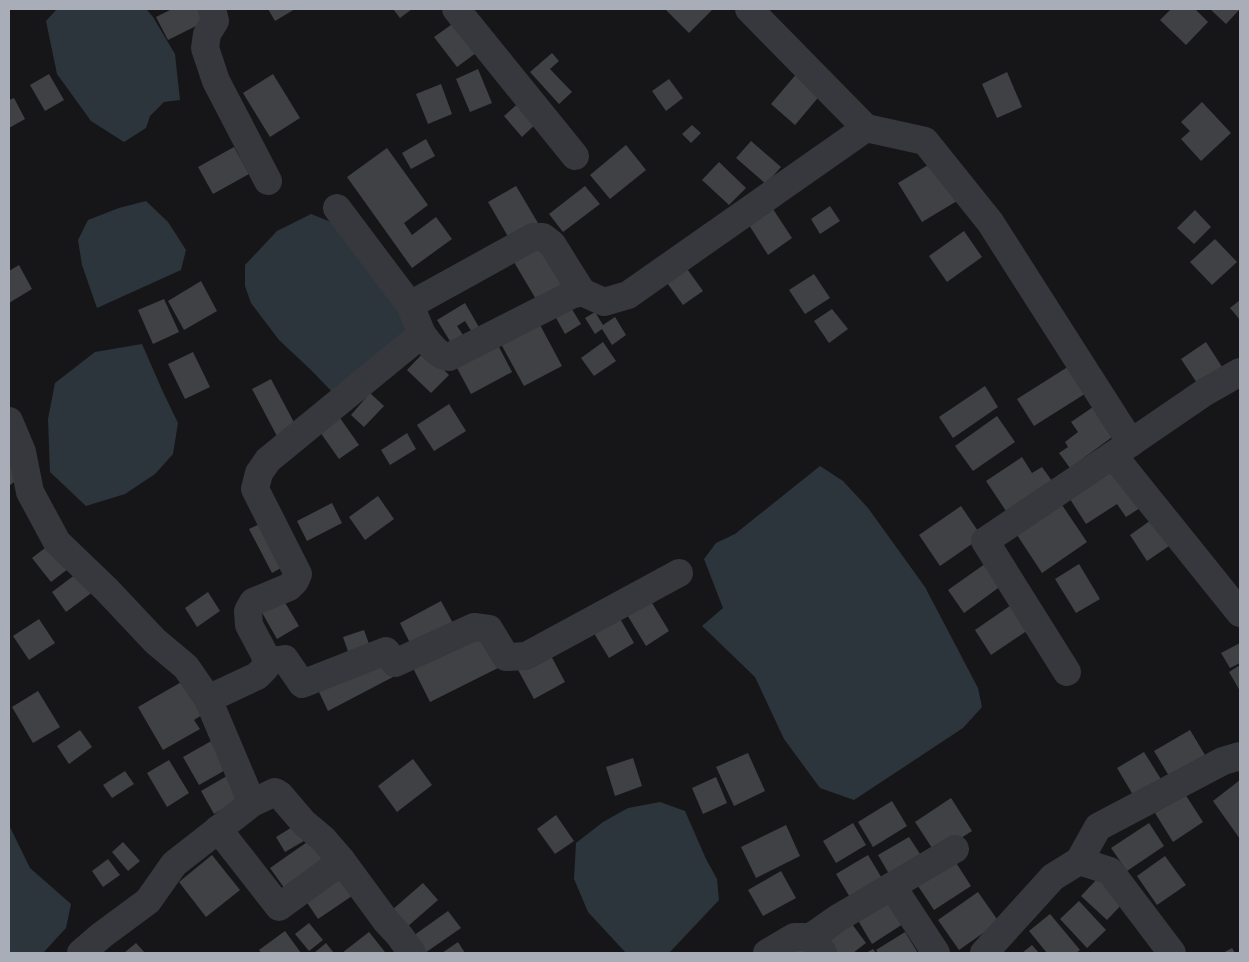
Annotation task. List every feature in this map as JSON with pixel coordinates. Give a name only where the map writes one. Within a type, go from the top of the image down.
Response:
[{"type":"street","points":[[212,9],[215,21],[207,34],[205,48],[216,81],[268,181]]},
{"type":"street","points":[[456,9],[575,156]]},
{"type":"street","points":[[748,9],[866,128],[925,141],[990,222],[1122,449],[1240,613]]},
{"type":"street","points":[[410,305],[533,237],[543,237],[552,244],[582,292],[604,302],[628,295],[866,128]]},
{"type":"street","points":[[337,208],[410,305],[422,334],[437,353],[444,357],[449,357],[571,295],[582,292]]},
{"type":"street","points":[[208,699],[257,676],[265,668],[266,658],[249,625],[248,611],[253,602],[289,587],[295,581],[298,574],[255,489],[259,473],[268,460],[422,334]]},
{"type":"street","points":[[1067,672],[985,541],[1206,392],[1240,372]]},
{"type":"street","points":[[9,421],[22,452],[30,492],[57,542],[107,590],[155,641],[186,667],[208,699],[252,803]]},
{"type":"street","points":[[266,662],[285,659],[302,684],[386,651],[395,663],[474,627],[489,629],[506,657],[526,656],[679,573]]},
{"type":"street","points":[[984,953],[1053,877],[1079,861],[1098,828],[1223,761],[1240,756]]},
{"type":"street","points":[[81,953],[148,902],[174,864],[252,803],[275,792],[280,795],[304,823],[323,839],[342,861],[386,922],[399,935],[412,953]]},
{"type":"street","points":[[218,829],[279,907],[342,861]]},
{"type":"street","points":[[767,953],[794,937],[817,945],[838,918],[955,848]]},
{"type":"street","points":[[1079,861],[1110,872],[1172,953]]},
{"type":"street","points":[[892,886],[936,953]]},
{"type":"shaded area","points":[[57,9],[146,9],[153,17],[175,54],[180,100],[164,102],[150,116],[146,128],[124,142],[91,121],[57,74],[46,21]]},
{"type":"shaded area","points":[[146,201],[168,222],[186,250],[181,270],[97,308],[82,265],[78,240],[88,220],[119,208]]},
{"type":"shaded area","points":[[311,214],[344,227],[415,321],[335,395],[279,340],[251,303],[245,286],[245,265],[277,231]]},
{"type":"shaded area","points":[[142,344],[178,423],[173,454],[155,474],[125,494],[86,506],[50,472],[48,419],[55,383],[95,352]]},
{"type":"shaded area","points":[[820,466],[843,481],[868,508],[925,587],[978,688],[982,707],[963,728],[854,800],[820,788],[784,739],[755,677],[702,626],[723,608],[704,559],[716,543],[735,534]]},
{"type":"shaded area","points":[[660,802],[685,811],[717,879],[719,900],[669,953],[626,953],[588,912],[574,879],[576,843],[603,822],[628,808]]},
{"type":"shaded area","points":[[9,825],[30,868],[71,904],[66,928],[43,953],[9,953]]},
{"type":"building","points":[[172,9],[203,9],[208,20],[168,40],[156,17]]},
{"type":"building","points":[[268,9],[295,9],[275,21]]},
{"type":"building","points":[[393,9],[412,9],[400,18]]},
{"type":"building","points":[[667,9],[711,9],[712,10],[689,33]]},
{"type":"building","points":[[1171,9],[1195,9],[1208,22],[1186,45],[1160,20]]},
{"type":"building","points":[[1210,9],[1240,9],[1226,24]]},
{"type":"building","points":[[458,20],[480,50],[457,67],[434,37]]},
{"type":"building","points":[[552,53],[559,61],[550,69],[572,92],[559,104],[530,72]]},
{"type":"building","points":[[478,69],[492,103],[470,112],[456,79]]},
{"type":"building","points":[[798,72],[822,93],[795,125],[771,104]]},
{"type":"building","points":[[1007,72],[1022,107],[997,118],[982,84]]},
{"type":"building","points":[[49,74],[64,100],[45,111],[30,85]]},
{"type":"building","points":[[273,74],[300,118],[270,137],[243,93]]},
{"type":"building","points":[[669,79],[683,98],[666,111],[652,91]]},
{"type":"building","points":[[441,84],[452,114],[428,124],[416,94]]},
{"type":"building","points":[[14,98],[25,119],[9,128],[9,100]]},
{"type":"building","points":[[523,99],[541,119],[522,137],[504,116]]},
{"type":"building","points":[[1202,102],[1231,133],[1201,161],[1181,139],[1190,131],[1181,122]]},
{"type":"building","points":[[692,125],[701,133],[691,143],[682,134]]},
{"type":"building","points":[[426,139],[435,156],[411,169],[402,153]]},
{"type":"building","points":[[751,141],[781,167],[766,184],[736,158]]},
{"type":"building","points":[[626,145],[646,170],[610,199],[590,175]]},
{"type":"building","points":[[234,147],[249,174],[213,194],[198,167]]},
{"type":"building","points":[[387,148],[428,205],[404,223],[412,235],[436,217],[452,239],[412,268],[347,177]]},
{"type":"building","points":[[719,162],[746,188],[729,205],[702,180]]},
{"type":"building","points":[[933,162],[957,201],[922,222],[898,183]]},
{"type":"building","points":[[516,186],[538,223],[510,240],[488,202]]},
{"type":"building","points":[[585,186],[600,204],[563,232],[549,214]]},
{"type":"building","points":[[830,206],[840,221],[820,234],[811,219]]},
{"type":"building","points":[[773,209],[792,238],[768,255],[749,225]]},
{"type":"building","points":[[1195,210],[1211,227],[1194,244],[1177,228]]},
{"type":"building","points":[[964,231],[982,257],[947,282],[929,256]]},
{"type":"building","points":[[1215,239],[1237,262],[1212,285],[1190,262]]},
{"type":"building","points":[[545,243],[569,283],[537,301],[514,262]]},
{"type":"building","points":[[19,265],[32,289],[9,303],[9,271]]},
{"type":"building","points":[[685,266],[703,291],[683,305],[665,280]]},
{"type":"building","points":[[814,274],[830,298],[805,314],[789,290]]},
{"type":"building","points":[[201,281],[217,311],[184,330],[168,301]]},
{"type":"building","points":[[164,299],[179,332],[153,344],[138,310]]},
{"type":"building","points":[[1240,300],[1240,320],[1230,308]]},
{"type":"building","points":[[465,303],[480,329],[473,334],[465,321],[457,326],[465,338],[453,346],[437,320]]},
{"type":"building","points":[[570,306],[581,324],[565,334],[555,316]]},
{"type":"building","points":[[832,309],[848,329],[829,343],[814,321]]},
{"type":"building","points":[[595,312],[603,325],[615,317],[626,335],[612,345],[602,329],[595,334],[585,318]]},
{"type":"building","points":[[539,323],[562,366],[524,386],[501,344]]},
{"type":"building","points":[[603,342],[616,361],[594,376],[581,358]]},
{"type":"building","points":[[1206,342],[1226,373],[1201,389],[1181,359]]},
{"type":"building","points":[[498,345],[512,372],[471,394],[457,368]]},
{"type":"building","points":[[425,351],[449,375],[431,393],[407,370]]},
{"type":"building","points":[[193,352],[210,387],[185,399],[168,364]]},
{"type":"building","points":[[1074,363],[1091,390],[1034,426],[1017,399]]},
{"type":"building","points":[[271,379],[298,430],[279,440],[252,389]]},
{"type":"building","points":[[985,386],[998,407],[953,438],[939,417]]},
{"type":"building","points":[[370,393],[384,406],[364,427],[351,415]]},
{"type":"building","points":[[1099,403],[1119,432],[1070,468],[1059,453],[1068,447],[1065,442],[1078,432],[1071,422]]},
{"type":"building","points":[[449,404],[466,431],[434,451],[417,425]]},
{"type":"building","points":[[997,416],[1015,442],[973,471],[955,446]]},
{"type":"building","points":[[340,418],[359,445],[339,459],[320,432]]},
{"type":"building","points":[[407,433],[416,449],[390,465],[381,450]]},
{"type":"building","points":[[20,451],[33,467],[9,486],[9,460]]},
{"type":"building","points":[[1022,457],[1032,473],[1042,467],[1052,481],[1006,511],[986,481]]},
{"type":"building","points":[[1113,466],[1140,508],[1126,517],[1117,504],[1086,524],[1068,496]]},
{"type":"building","points":[[378,496],[394,519],[365,540],[349,517]]},
{"type":"building","points":[[332,503],[342,523],[307,541],[297,521]]},
{"type":"building","points":[[1062,505],[1087,542],[1042,573],[1017,535]]},
{"type":"building","points":[[961,506],[982,537],[940,566],[919,535]]},
{"type":"building","points":[[1154,518],[1172,544],[1147,561],[1130,535]]},
{"type":"building","points":[[266,521],[288,564],[272,573],[249,529]]},
{"type":"building","points":[[62,535],[81,559],[51,582],[32,558]]},
{"type":"building","points":[[989,561],[1005,583],[964,613],[948,590]]},
{"type":"building","points":[[1079,564],[1100,599],[1076,613],[1055,579]]},
{"type":"building","points":[[80,571],[94,591],[66,612],[52,592]]},
{"type":"building","points":[[208,592],[220,611],[197,627],[185,608]]},
{"type":"building","points":[[281,596],[299,626],[277,639],[260,609]]},
{"type":"building","points":[[649,598],[669,631],[646,646],[626,613]]},
{"type":"building","points":[[441,601],[454,625],[412,647],[400,623]]},
{"type":"building","points":[[1017,601],[1034,626],[991,655],[975,630]]},
{"type":"building","points":[[618,615],[634,643],[609,658],[592,630]]},
{"type":"building","points":[[39,619],[55,643],[29,660],[13,636]]},
{"type":"building","points":[[364,630],[372,652],[351,660],[343,637]]},
{"type":"building","points":[[483,634],[500,667],[430,702],[413,668]]},
{"type":"building","points":[[1240,643],[1240,663],[1230,668],[1221,653]]},
{"type":"building","points":[[548,650],[565,682],[534,699],[517,668]]},
{"type":"building","points":[[384,659],[393,677],[328,711],[319,692]]},
{"type":"building","points":[[1240,665],[1240,691],[1229,672]]},
{"type":"building","points":[[190,677],[210,710],[194,720],[200,729],[163,750],[138,707]]},
{"type":"building","points":[[38,691],[60,727],[33,743],[12,707]]},
{"type":"building","points":[[80,730],[92,747],[69,764],[57,746]]},
{"type":"building","points":[[1190,730],[1205,755],[1169,776],[1154,751]]},
{"type":"building","points":[[213,740],[229,768],[199,785],[183,757]]},
{"type":"building","points":[[1144,752],[1164,784],[1136,800],[1117,768]]},
{"type":"building","points":[[748,753],[765,791],[734,806],[716,767]]},
{"type":"building","points":[[633,758],[642,786],[615,796],[606,767]]},
{"type":"building","points":[[413,759],[432,785],[397,812],[378,786]]},
{"type":"building","points":[[169,760],[189,793],[167,807],[147,773]]},
{"type":"building","points":[[125,771],[134,784],[112,798],[103,785]]},
{"type":"building","points":[[232,773],[245,796],[214,814],[201,791]]},
{"type":"building","points":[[716,777],[727,803],[703,814],[692,788]]},
{"type":"building","points":[[1240,780],[1240,839],[1213,801]]},
{"type":"building","points":[[1185,794],[1203,822],[1173,842],[1155,813]]},
{"type":"building","points":[[951,798],[972,831],[936,854],[915,822]]},
{"type":"building","points":[[892,801],[907,826],[873,847],[858,822]]},
{"type":"building","points":[[556,815],[574,841],[555,854],[537,829]]},
{"type":"building","points":[[853,823],[866,845],[836,863],[823,841]]},
{"type":"building","points":[[1149,823],[1164,846],[1127,871],[1111,848]]},
{"type":"building","points":[[786,825],[800,856],[756,878],[741,847]]},
{"type":"building","points":[[294,826],[304,841],[285,852],[276,837]]},
{"type":"building","points":[[909,837],[924,860],[892,879],[878,855]]},
{"type":"building","points":[[310,840],[325,861],[285,889],[270,868]]},
{"type":"building","points":[[123,842],[140,861],[128,871],[112,852]]},
{"type":"building","points":[[212,855],[240,890],[206,917],[179,882]]},
{"type":"building","points":[[868,855],[883,880],[851,899],[836,874]]},
{"type":"building","points":[[1165,856],[1186,885],[1157,905],[1137,876]]},
{"type":"building","points":[[953,858],[971,886],[934,910],[916,883]]},
{"type":"building","points":[[108,859],[120,875],[103,887],[92,871]]},
{"type":"building","points":[[781,871],[796,898],[763,916],[748,890]]},
{"type":"building","points":[[338,875],[352,896],[318,919],[304,898]]},
{"type":"building","points":[[1099,877],[1125,901],[1107,920],[1081,896]]},
{"type":"building","points":[[423,883],[438,900],[407,927],[392,910]]},
{"type":"building","points":[[978,892],[999,922],[959,950],[938,920]]},
{"type":"building","points":[[886,898],[903,924],[872,944],[856,917]]},
{"type":"building","points":[[1079,901],[1106,930],[1087,948],[1060,919]]},
{"type":"building","points":[[448,911],[461,928],[425,953],[413,936]]},
{"type":"building","points":[[1050,914],[1080,950],[1076,953],[1047,953],[1029,931]]},
{"type":"building","points":[[309,923],[323,940],[309,951],[295,934]]},
{"type":"building","points":[[852,924],[866,943],[853,953],[835,953],[827,943]]},
{"type":"building","points":[[285,931],[301,953],[261,953],[259,950]]},
{"type":"building","points":[[369,932],[385,952],[342,953]]},
{"type":"building","points":[[905,932],[918,953],[878,953],[876,950]]},
{"type":"building","points":[[458,942],[465,953],[442,953]]},
{"type":"building","points":[[807,942],[815,953],[791,953]]},
{"type":"building","points":[[136,943],[145,953],[124,953]]},
{"type":"building","points":[[326,943],[334,953],[314,953]]},
{"type":"building","points":[[1032,945],[1039,953],[1022,953]]},
{"type":"building","points":[[1232,948],[1235,953],[1223,953]]},
{"type":"building","points":[[873,949],[876,953],[866,953]]}]
